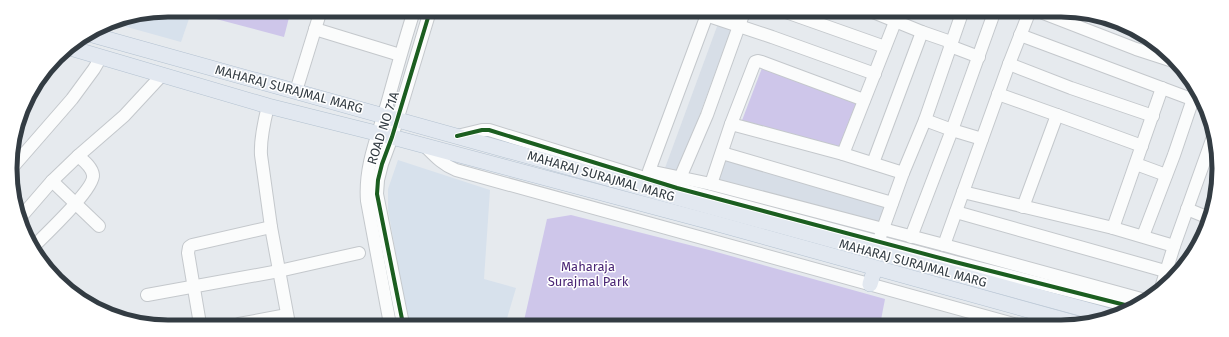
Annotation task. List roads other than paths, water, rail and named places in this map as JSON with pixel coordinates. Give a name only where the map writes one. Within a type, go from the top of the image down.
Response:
[{"type":"main road","name":"MAHARAJ SURAJMAL MARG","points":[[95,36],[457,136],[677,188],[878,241],[1103,314]]},
{"type":"main road","name":"MAHARAJ SURAJMAL MARG","points":[[75,49],[268,106],[377,133],[707,221],[1064,320]]},
{"type":"main road","points":[[870,284],[876,268]]},
{"type":"street","points":[[296,91],[319,17]]},
{"type":"street","name":"ROAD NO 71A","points":[[402,320],[377,194],[378,180],[392,137],[390,117],[400,55],[412,17]]},
{"type":"street","name":"ROAD NO 71A","points":[[389,320],[366,189],[370,161],[377,133],[390,117],[428,17]]},
{"type":"street","points":[[706,17],[649,171],[677,188],[711,184],[878,241],[1125,305]]},
{"type":"street","points":[[717,17],[874,74]]},
{"type":"street","points":[[677,188],[707,115],[742,17]]},
{"type":"street","points":[[800,17],[885,48]]},
{"type":"street","points":[[884,17],[948,41],[950,46],[979,57]]},
{"type":"street","points":[[878,241],[925,120],[961,17]]},
{"type":"street","points":[[911,237],[952,130],[993,17]]},
{"type":"street","points":[[944,245],[1027,17]]},
{"type":"street","points":[[1053,17],[1136,49],[1164,58]]},
{"type":"street","points":[[843,154],[895,22]]},
{"type":"street","points":[[315,29],[400,55]]},
{"type":"street","points":[[873,163],[922,32]]},
{"type":"street","points":[[1020,35],[1196,101]]},
{"type":"street","points":[[17,159],[72,99],[101,57]]},
{"type":"street","points":[[711,184],[731,124],[755,62],[758,61],[864,100]]},
{"type":"street","points":[[1009,64],[1071,88],[1153,116]]},
{"type":"street","points":[[24,214],[52,181],[124,116],[162,75]]},
{"type":"street","points":[[1113,228],[1162,88]]},
{"type":"street","points":[[998,94],[1057,114],[1142,146]]},
{"type":"street","points":[[1143,236],[1166,175],[1196,102]]},
{"type":"street","points":[[268,106],[260,146],[271,227],[288,320]]},
{"type":"street","points":[[1023,207],[1057,114]]},
{"type":"street","points":[[925,120],[982,139]]},
{"type":"street","points":[[731,124],[843,154],[903,174]]},
{"type":"street","points":[[1163,279],[1210,145]]},
{"type":"street","points":[[425,146],[439,161],[456,170],[999,320]]},
{"type":"street","points":[[722,153],[892,203]]},
{"type":"street","points":[[37,243],[58,223],[91,183],[93,176],[90,168],[78,156]]},
{"type":"street","points":[[1136,164],[1166,175]]},
{"type":"street","points":[[52,181],[99,226]]},
{"type":"street","points":[[963,192],[1113,228],[1174,246]]},
{"type":"street","points":[[1187,210],[1204,216]]},
{"type":"street","points":[[956,212],[1166,271]]},
{"type":"street","points":[[199,320],[195,286],[188,253],[189,247],[192,245],[271,227]]},
{"type":"street","points":[[878,241],[911,237],[1139,298]]},
{"type":"street","points":[[147,295],[279,271],[359,254]]},
{"type":"park label","name":"Maharaja Surajmal Park","points":[[588,274]]}]
